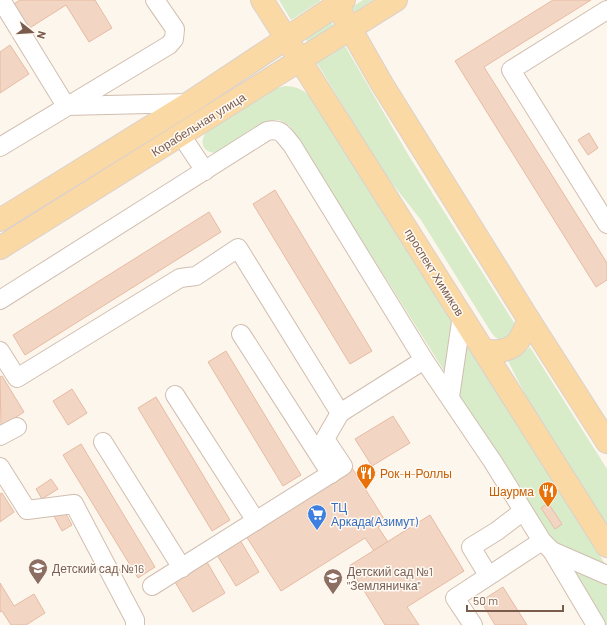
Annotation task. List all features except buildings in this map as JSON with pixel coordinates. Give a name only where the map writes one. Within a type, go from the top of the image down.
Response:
[{"type":"main road","name":"проспект Химиков","points":[[262,0],[607,546]]},
{"type":"main road","name":"Корабельная улица","points":[[0,248],[396,0]]},
{"type":"main road","name":"Корабельная улица","points":[[0,220],[189,103],[286,39],[338,1]]},
{"type":"main road","points":[[338,1],[350,29],[382,84],[607,442]]},
{"type":"main road","points":[[484,350],[493,352],[505,350],[514,346],[519,341],[529,320]]},
{"type":"lane","points":[[1,0],[66,106]]},
{"type":"lane","points":[[0,147],[169,45],[174,39],[175,29],[155,0]]},
{"type":"lane","points":[[607,10],[511,70],[607,224]]},
{"type":"lane","points":[[66,106],[189,103]]},
{"type":"lane","points":[[0,300],[267,131],[274,130],[281,132],[292,145],[424,360],[494,462],[523,511],[547,546],[596,625]]},
{"type":"lane","points":[[181,135],[205,170]]},
{"type":"lane","points":[[0,351],[17,378],[180,278],[196,276],[238,248],[340,413]]},
{"type":"lane","points":[[450,397],[462,315]]},
{"type":"lane","points":[[241,334],[331,474]]},
{"type":"lane","points":[[152,586],[343,466],[325,438],[340,413],[424,360]]},
{"type":"lane","points":[[175,395],[256,521]]},
{"type":"lane","points":[[0,436],[17,427]]},
{"type":"lane","points":[[103,442],[182,568]]},
{"type":"lane","points":[[1,471],[27,510],[74,504],[134,620],[135,625]]},
{"type":"lane","points":[[488,575],[471,547],[523,511]]},
{"type":"lane","points":[[547,546],[607,575]]},
{"type":"lane","points":[[473,625],[455,598],[488,575],[547,546]]},
{"type":"green space","points":[[279,0],[320,0],[320,1],[291,20]]},
{"type":"green space","points":[[363,0],[373,0],[355,12],[352,7]]},
{"type":"green space","points":[[331,21],[334,26],[308,43],[305,38]]},
{"type":"green space","points":[[345,46],[409,156],[518,329],[502,341],[495,337],[491,332],[421,220],[383,172],[317,63]]},
{"type":"green space","points":[[285,86],[300,89],[312,98],[607,567],[607,625],[604,625],[290,126],[279,120],[270,121],[221,152],[211,153],[203,146],[203,137],[206,132],[274,89]]},
{"type":"green space","points":[[530,347],[607,469],[607,527],[532,408],[507,359],[520,355]]},
{"type":"place","name":"Рок-н-Роллы","points":[[366,490]]},
{"type":"place","name":"Шаурма","points":[[548,508]]},
{"type":"place","name":"ТЦ Аркада(Азимут)","points":[[317,531]]},
{"type":"place","name":"Детский сад №16","points":[[38,585]]},
{"type":"place","name":"Детский сад №1 \"Земляничка\"","points":[[333,595]]}]
